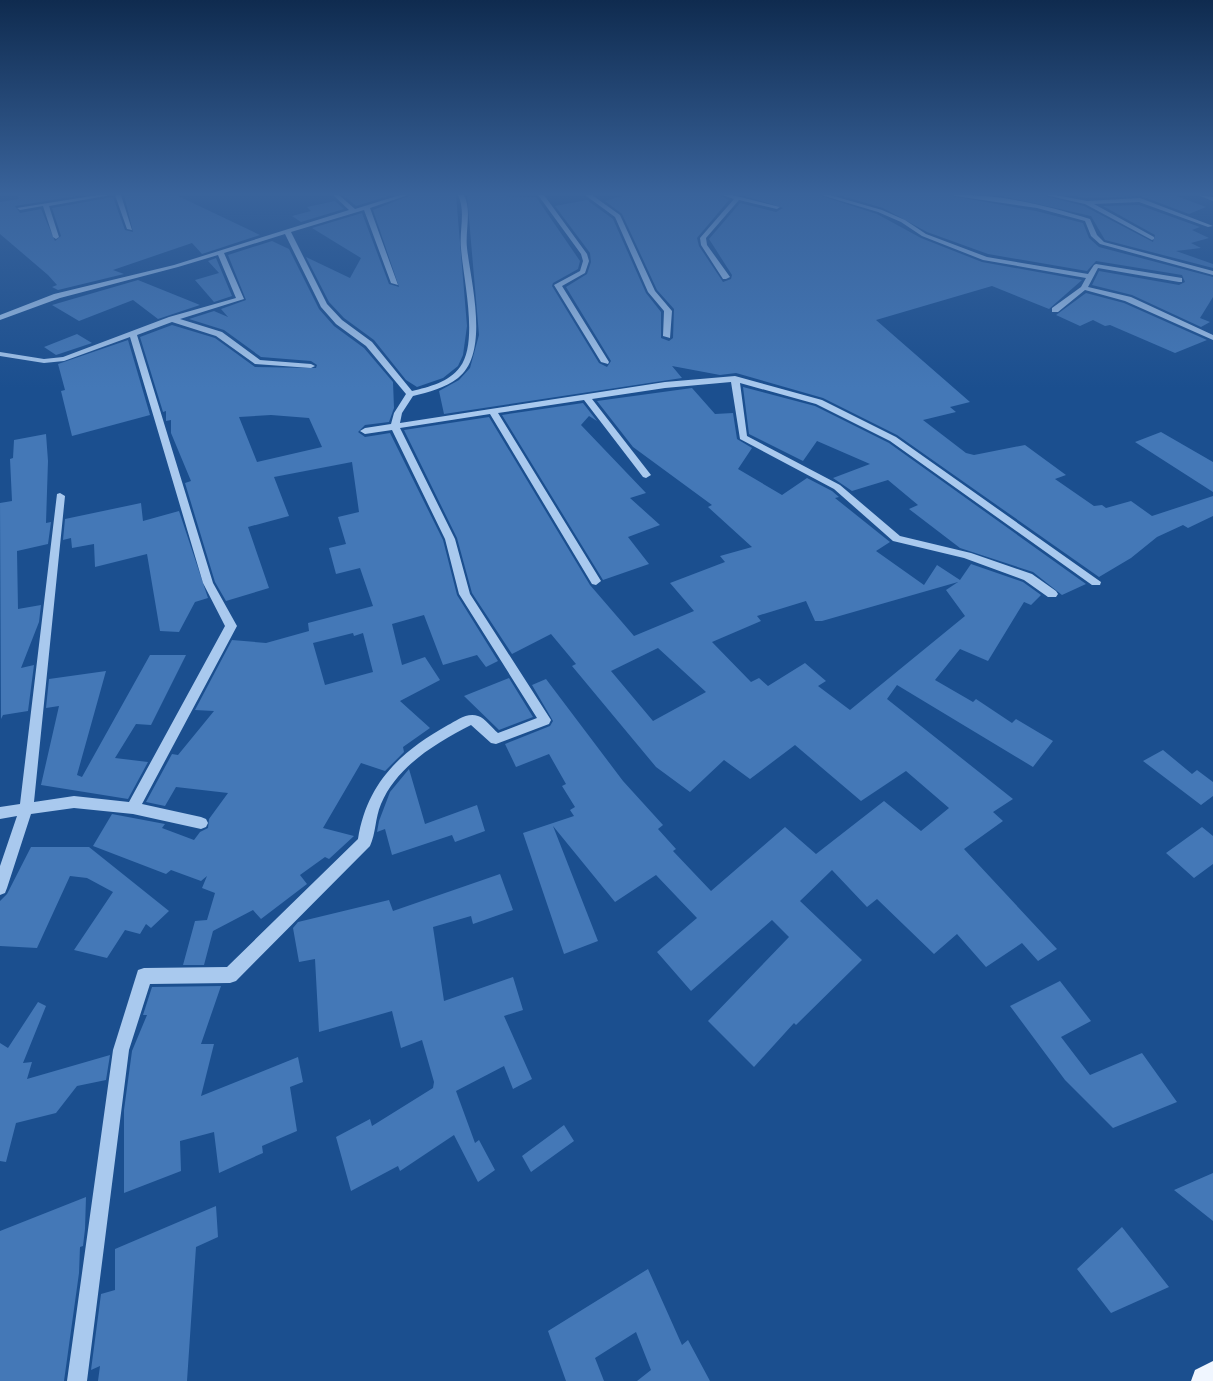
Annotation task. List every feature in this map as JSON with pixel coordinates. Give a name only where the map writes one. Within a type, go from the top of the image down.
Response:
[{"type":"main road","points":[[1206,1381],[1213,1376]]},
{"type":"street","points":[[0,318],[57,296],[196,259]]},
{"type":"street","points":[[0,354],[44,361],[64,359],[172,318],[240,299],[224,259]]},
{"type":"street","points":[[301,259],[324,305],[339,322],[369,344],[410,394]]},
{"type":"street","points":[[386,259],[395,283]]},
{"type":"street","points":[[77,1381],[121,1051],[144,976],[230,975],[365,842],[366,817],[406,757],[469,720],[476,720],[496,738],[545,720],[465,594],[450,539],[395,427],[398,413],[410,394],[434,389],[467,365],[471,326],[465,259]]},
{"type":"street","points":[[584,259],[583,272],[558,285],[605,362]]},
{"type":"street","points":[[639,259],[652,292],[668,311],[667,336]]},
{"type":"street","points":[[714,259],[726,277]]},
{"type":"street","points":[[993,259],[1090,276]]},
{"type":"street","points":[[1161,259],[1213,274]]},
{"type":"street","points":[[1055,310],[1084,288],[1093,267],[1102,265],[1179,280]]},
{"type":"street","points":[[1084,288],[1128,299],[1213,338]]},
{"type":"street","points":[[172,318],[219,334],[258,362],[311,366]]},
{"type":"street","points":[[133,334],[208,583],[231,626],[133,808]]},
{"type":"street","points":[[735,379],[743,437],[769,453],[837,486],[898,539],[967,555],[1028,576],[1052,594]]},
{"type":"street","points":[[365,431],[665,385],[735,379],[819,402],[893,439],[1096,582]]},
{"type":"street","points":[[587,398],[646,475]]},
{"type":"street","points":[[494,413],[596,581]]},
{"type":"street","points":[[0,888],[26,809],[60,496]]},
{"type":"street","points":[[0,813],[74,802],[133,808],[201,823]]},
{"type":"building","points":[[30,259],[144,259],[113,270],[124,274],[58,290],[52,287],[57,285]]},
{"type":"building","points":[[217,259],[232,296],[214,302],[195,280],[219,273],[208,261]]},
{"type":"building","points":[[230,259],[294,259],[319,309],[334,326],[364,348],[393,382],[394,408],[389,422],[365,425],[358,432],[365,437],[390,433],[443,540],[457,595],[498,661],[486,667],[477,655],[443,665],[424,615],[392,624],[402,665],[425,657],[440,680],[400,701],[430,728],[403,747],[404,752],[385,771],[361,763],[323,828],[354,836],[329,859],[325,857],[300,875],[307,884],[261,919],[253,910],[213,931],[204,965],[183,965],[195,921],[207,920],[215,893],[202,888],[207,876],[201,881],[171,870],[166,874],[93,846],[112,814],[165,824],[162,828],[194,840],[200,832],[208,828],[209,819],[228,793],[176,787],[165,806],[146,802],[172,754],[178,755],[214,711],[195,710],[232,640],[266,643],[309,631],[308,623],[373,606],[360,568],[336,574],[329,548],[346,544],[338,517],[359,512],[352,462],[274,477],[289,516],[248,527],[269,588],[226,601],[215,582],[185,483],[191,481],[171,433],[171,420],[166,421],[166,411],[163,412],[140,337],[172,325],[215,338],[255,367],[316,368],[317,365],[311,361],[261,357],[224,330],[189,319],[214,311],[228,317],[221,309],[246,300]],"holes":[[[271,415],[309,418],[322,447],[257,462],[239,417]],[[353,633],[354,636],[363,633],[373,672],[325,685],[313,643]]]},
{"type":"building","points":[[307,259],[350,278],[360,259],[380,259],[389,284],[399,287],[390,259],[461,259],[467,326],[463,355],[458,366],[443,378],[417,387],[406,380],[374,340],[344,318],[329,302]]},
{"type":"building","points":[[473,259],[579,259],[578,269],[552,286],[599,363],[607,367],[611,361],[566,287],[587,274],[591,259],[631,259],[646,293],[661,312],[661,338],[669,341],[673,338],[674,309],[657,290],[643,259],[708,259],[723,282],[731,279],[732,275],[722,259],[976,259],[1082,280],[1049,309],[992,286],[876,320],[970,402],[950,407],[956,412],[923,420],[966,453],[974,455],[1025,445],[1066,475],[1055,479],[1094,506],[1102,505],[1106,508],[1131,501],[1152,516],[1213,496],[1213,516],[1188,528],[1183,525],[1157,537],[1131,558],[1099,577],[897,435],[823,398],[736,373],[720,375],[672,366],[682,378],[444,414],[439,391],[459,380],[470,368],[479,335]]},
{"type":"building","points":[[1020,259],[1146,259],[1213,277],[1213,297],[1200,318],[1210,322],[1201,327],[1132,295],[1092,285],[1099,271],[1179,285],[1185,282],[1182,275],[1096,261],[1087,271]]},
{"type":"building","points":[[1180,259],[1200,259],[1213,264],[1213,268]]},
{"type":"building","points":[[138,280],[200,305],[158,319],[133,300],[79,321],[52,305]]},
{"type":"building","points":[[1086,293],[1124,303],[1207,340],[1175,353],[1110,325],[1105,326],[1093,320],[1080,326],[1056,315]]},
{"type":"building","points":[[77,334],[92,343],[56,355],[44,347]]},
{"type":"building","points":[[128,340],[150,415],[72,436],[61,391],[65,390],[58,364]]},
{"type":"building","points":[[743,387],[815,406],[889,443],[1086,584],[1062,595],[1033,572],[960,548],[909,509],[918,505],[888,480],[852,491],[833,478],[870,464],[817,441],[803,461],[749,434]]},
{"type":"building","points":[[692,388],[715,414],[733,413],[737,439],[752,448],[738,469],[782,495],[807,478],[832,491],[839,497],[835,498],[890,542],[876,551],[924,585],[937,565],[960,580],[971,564],[1023,582],[1041,595],[1031,605],[1024,602],[988,661],[960,649],[935,680],[973,702],[976,699],[1012,723],[1016,719],[1053,741],[1033,767],[897,685],[887,699],[1013,799],[993,812],[1003,821],[964,849],[1057,949],[1038,961],[1022,943],[986,967],[957,934],[934,954],[877,899],[867,907],[832,870],[800,901],[862,960],[796,1025],[794,1023],[754,1067],[708,1021],[789,937],[772,920],[691,991],[657,952],[697,918],[656,875],[615,902],[553,826],[598,941],[564,954],[523,833],[574,816],[570,810],[575,807],[562,786],[566,784],[549,754],[516,767],[505,744],[550,726],[553,721],[532,685],[546,679],[623,781],[663,825],[658,829],[676,849],[673,851],[711,891],[785,827],[816,854],[884,801],[921,831],[949,808],[906,771],[861,801],[795,745],[750,779],[724,760],[690,792],[656,767],[572,666],[576,664],[551,634],[512,654],[472,593],[457,538],[404,430],[489,417],[590,585],[634,636],[694,611],[670,583],[725,562],[720,556],[752,547],[708,507],[712,505],[633,447],[597,401]],"holes":[[[958,582],[946,590],[965,616],[850,710],[818,686],[826,681],[805,663],[768,686],[759,678],[751,682],[712,642],[761,621],[757,616],[806,601],[815,621],[822,621]],[[658,648],[706,692],[653,721],[611,671]]]},
{"type":"building","points":[[583,403],[597,421],[589,416],[581,425],[646,493],[630,498],[660,525],[628,537],[649,564],[603,580],[502,415]]},
{"type":"building","points":[[1161,432],[1213,462],[1213,492],[1135,442]]},
{"type":"building","points":[[46,434],[46,523],[51,522],[48,544],[17,551],[18,609],[41,605],[39,622],[21,668],[34,665],[28,711],[3,715],[1,719],[0,503],[12,501],[10,459],[13,458],[14,440]]},
{"type":"building","points":[[141,503],[143,521],[179,511],[208,598],[195,602],[179,632],[160,631],[147,554],[95,567],[94,544],[72,548],[71,538],[63,540],[65,519]]},
{"type":"building","points":[[150,655],[186,655],[151,725],[136,724],[115,758],[148,762],[128,799],[41,785],[59,706],[46,708],[49,679],[106,671],[77,775],[82,777]]},
{"type":"building","points":[[509,678],[533,717],[499,730],[464,696]]},
{"type":"building","points":[[1163,750],[1192,774],[1197,770],[1213,782],[1213,796],[1201,805],[1143,761]]},
{"type":"building","points":[[409,769],[425,824],[477,805],[485,831],[455,842],[452,835],[392,855],[385,829],[377,832],[379,821],[390,792]]},
{"type":"building","points":[[1202,827],[1213,836],[1213,864],[1194,878],[1166,853]]},
{"type":"building","points":[[31,847],[89,847],[169,911],[151,928],[146,924],[140,934],[125,930],[107,958],[74,950],[113,892],[87,878],[70,876],[37,948],[0,946],[0,901],[7,894]]},
{"type":"building","points":[[500,874],[513,910],[473,924],[471,916],[433,927],[444,1001],[513,977],[523,1010],[504,1016],[532,1079],[513,1089],[504,1066],[456,1091],[475,1143],[479,1140],[495,1170],[478,1182],[454,1135],[400,1171],[398,1166],[351,1191],[336,1137],[370,1119],[372,1126],[433,1088],[434,1082],[422,1040],[401,1048],[392,1011],[319,1032],[315,959],[299,962],[293,928],[298,922],[389,900],[393,911]]},
{"type":"building","points":[[1060,981],[1091,1021],[1061,1037],[1090,1075],[1142,1053],[1177,1102],[1113,1128],[1065,1080],[1010,1006]]},
{"type":"building","points":[[221,986],[201,1044],[214,1044],[201,1096],[298,1057],[303,1082],[290,1087],[297,1131],[262,1146],[263,1153],[219,1173],[214,1132],[180,1141],[181,1171],[124,1193],[124,1110],[132,1051],[147,1015],[143,1015],[152,987]]},
{"type":"building","points":[[38,1002],[46,1006],[23,1063],[32,1062],[27,1079],[110,1055],[106,1080],[77,1086],[56,1113],[16,1123],[6,1162],[0,1161],[0,1043],[8,1048]]},
{"type":"building","points":[[564,1125],[574,1141],[531,1172],[522,1156]]},
{"type":"building","points":[[1213,1173],[1213,1221],[1174,1190]]},
{"type":"building","points":[[86,1197],[83,1246],[80,1247],[64,1381],[0,1381],[0,1231]]},
{"type":"building","points":[[216,1206],[218,1237],[196,1247],[187,1381],[98,1381],[100,1366],[91,1370],[101,1294],[115,1290],[115,1249]]},
{"type":"building","points":[[1122,1227],[1169,1287],[1111,1313],[1077,1269]]},
{"type":"building","points":[[648,1269],[682,1345],[688,1340],[710,1381],[637,1381],[651,1370],[636,1332],[595,1358],[604,1381],[566,1381],[548,1331]]}]
